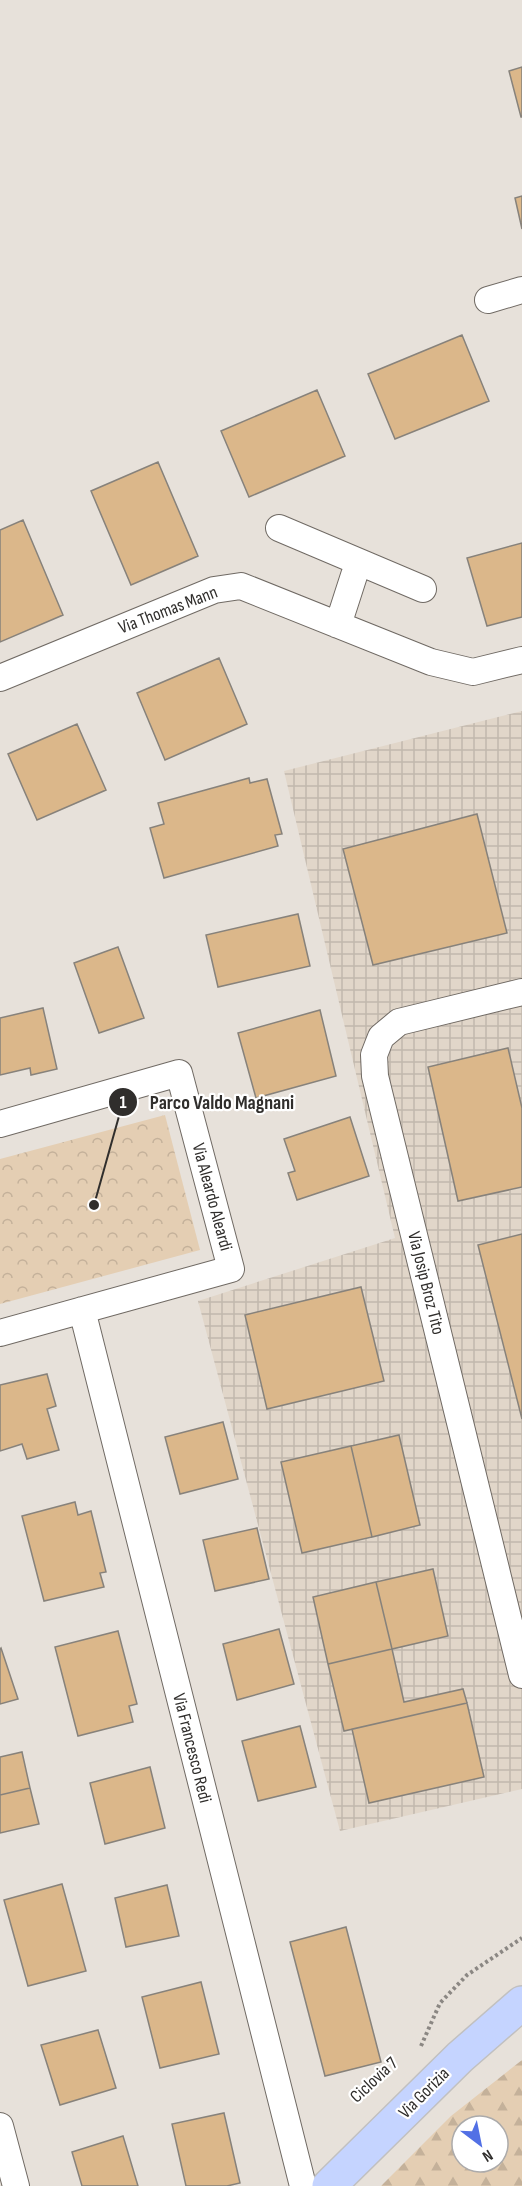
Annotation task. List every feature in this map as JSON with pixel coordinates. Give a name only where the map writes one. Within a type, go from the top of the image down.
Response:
[{"type":"main road","name":"Via Gorizia","points":[[329,2186],[460,2057],[522,2003]]},
{"type":"street","points":[[488,300],[522,290]]},
{"type":"street","points":[[279,528],[423,589]]},
{"type":"street","points":[[338,624],[358,563]]},
{"type":"street","name":"Via Thomas Mann","points":[[0,678],[214,590],[241,586],[431,662],[473,672],[522,660]]},
{"type":"street","name":"Via Josip Broz Tito","points":[[522,992],[399,1022],[381,1037],[374,1055],[375,1076],[522,1675]]},
{"type":"street","name":"Via Aleardo Aleardi","points":[[0,1124],[179,1073],[231,1269],[0,1333]]},
{"type":"street","name":"Via Francesco Redi","points":[[82,1311],[303,2186]]},
{"type":"street","points":[[0,2126],[16,2186]]},
{"type":"path","name":"Ciclovia 7","points":[[418,2052],[440,2003],[467,1975],[522,1938]]},
{"type":"shaded area","points":[[522,711],[522,1789],[340,1831],[198,1301],[395,1238],[284,771]]},
{"type":"green space","points":[[165,1115],[200,1250],[0,1304],[0,1159]]},
{"type":"green space","points":[[522,2060],[522,2186],[381,2186],[450,2117],[450,2174],[510,2174],[510,2114],[454,2114]]},
{"type":"building","points":[[522,67],[522,117],[521,117],[509,71]]},
{"type":"building","points":[[522,196],[522,229],[515,198]]},
{"type":"building","points":[[462,335],[489,401],[395,439],[368,374]]},
{"type":"building","points":[[317,390],[345,456],[249,497],[221,431]]},
{"type":"building","points":[[158,462],[198,556],[131,585],[91,491]]},
{"type":"building","points":[[23,520],[63,615],[0,642],[0,530]]},
{"type":"building","points":[[522,543],[522,617],[487,626],[467,558]]},
{"type":"building","points":[[219,658],[247,724],[165,760],[137,693]]},
{"type":"building","points":[[77,724],[106,790],[37,820],[8,754]]},
{"type":"building","points":[[249,778],[250,783],[267,779],[282,834],[275,835],[278,846],[164,878],[150,828],[164,824],[158,803]]},
{"type":"building","points":[[477,814],[507,933],[373,965],[343,849]]},
{"type":"building","points":[[298,914],[310,966],[218,987],[206,935]]},
{"type":"building","points":[[118,947],[144,1018],[99,1033],[74,963]]},
{"type":"building","points":[[43,1008],[57,1069],[31,1075],[30,1068],[0,1075],[0,1018]]},
{"type":"building","points":[[320,1010],[336,1076],[256,1098],[238,1033]]},
{"type":"building","points":[[508,1048],[522,1108],[522,1187],[458,1201],[428,1067]]},
{"type":"building","points":[[350,1117],[369,1176],[297,1200],[288,1173],[295,1171],[284,1139]]},
{"type":"building","points":[[522,1234],[522,1419],[478,1245]]},
{"type":"building","points":[[361,1287],[384,1381],[267,1409],[245,1315]]},
{"type":"building","points":[[47,1374],[56,1406],[47,1409],[59,1450],[27,1459],[22,1444],[0,1451],[0,1385]]},
{"type":"building","points":[[223,1422],[238,1479],[180,1494],[165,1437]]},
{"type":"building","points":[[399,1435],[420,1525],[372,1537],[351,1446]]},
{"type":"building","points":[[351,1446],[372,1537],[302,1553],[281,1462]]},
{"type":"building","points":[[75,1502],[78,1515],[91,1511],[106,1572],[100,1573],[104,1587],[44,1601],[22,1516]]},
{"type":"building","points":[[257,1528],[269,1579],[215,1591],[203,1540]]},
{"type":"building","points":[[433,1569],[448,1636],[392,1649],[376,1582]]},
{"type":"building","points":[[376,1582],[392,1649],[328,1664],[313,1597]]},
{"type":"building","points":[[279,1629],[294,1684],[237,1700],[223,1644]]},
{"type":"building","points":[[118,1631],[137,1704],[129,1706],[133,1722],[78,1736],[55,1647]]},
{"type":"building","points":[[0,1649],[18,1699],[0,1704]]},
{"type":"building","points":[[392,1649],[404,1702],[463,1689],[467,1703],[344,1731],[328,1664]]},
{"type":"building","points":[[467,1703],[484,1777],[369,1803],[352,1729]]},
{"type":"building","points":[[300,1726],[316,1787],[258,1801],[242,1741]]},
{"type":"building","points":[[22,1752],[30,1788],[0,1795],[0,1757]]},
{"type":"building","points":[[150,1767],[165,1828],[105,1844],[90,1783]]},
{"type":"building","points":[[30,1788],[39,1824],[0,1833],[0,1795]]},
{"type":"building","points":[[62,1884],[86,1971],[28,1986],[4,1900]]},
{"type":"building","points":[[167,1885],[179,1936],[126,1947],[115,1898]]},
{"type":"building","points":[[346,1927],[381,2062],[325,2076],[290,1942]]},
{"type":"building","points":[[201,1982],[219,2054],[160,2068],[142,1997]]},
{"type":"building","points":[[98,2030],[116,2088],[60,2105],[41,2045]]},
{"type":"building","points":[[224,2113],[240,2183],[227,2186],[186,2186],[172,2124]]},
{"type":"building","points":[[123,2136],[138,2186],[82,2186],[72,2152]]},
{"type":"place","name":"Parco Valdo Magnani","points":[[94,1205]]}]
